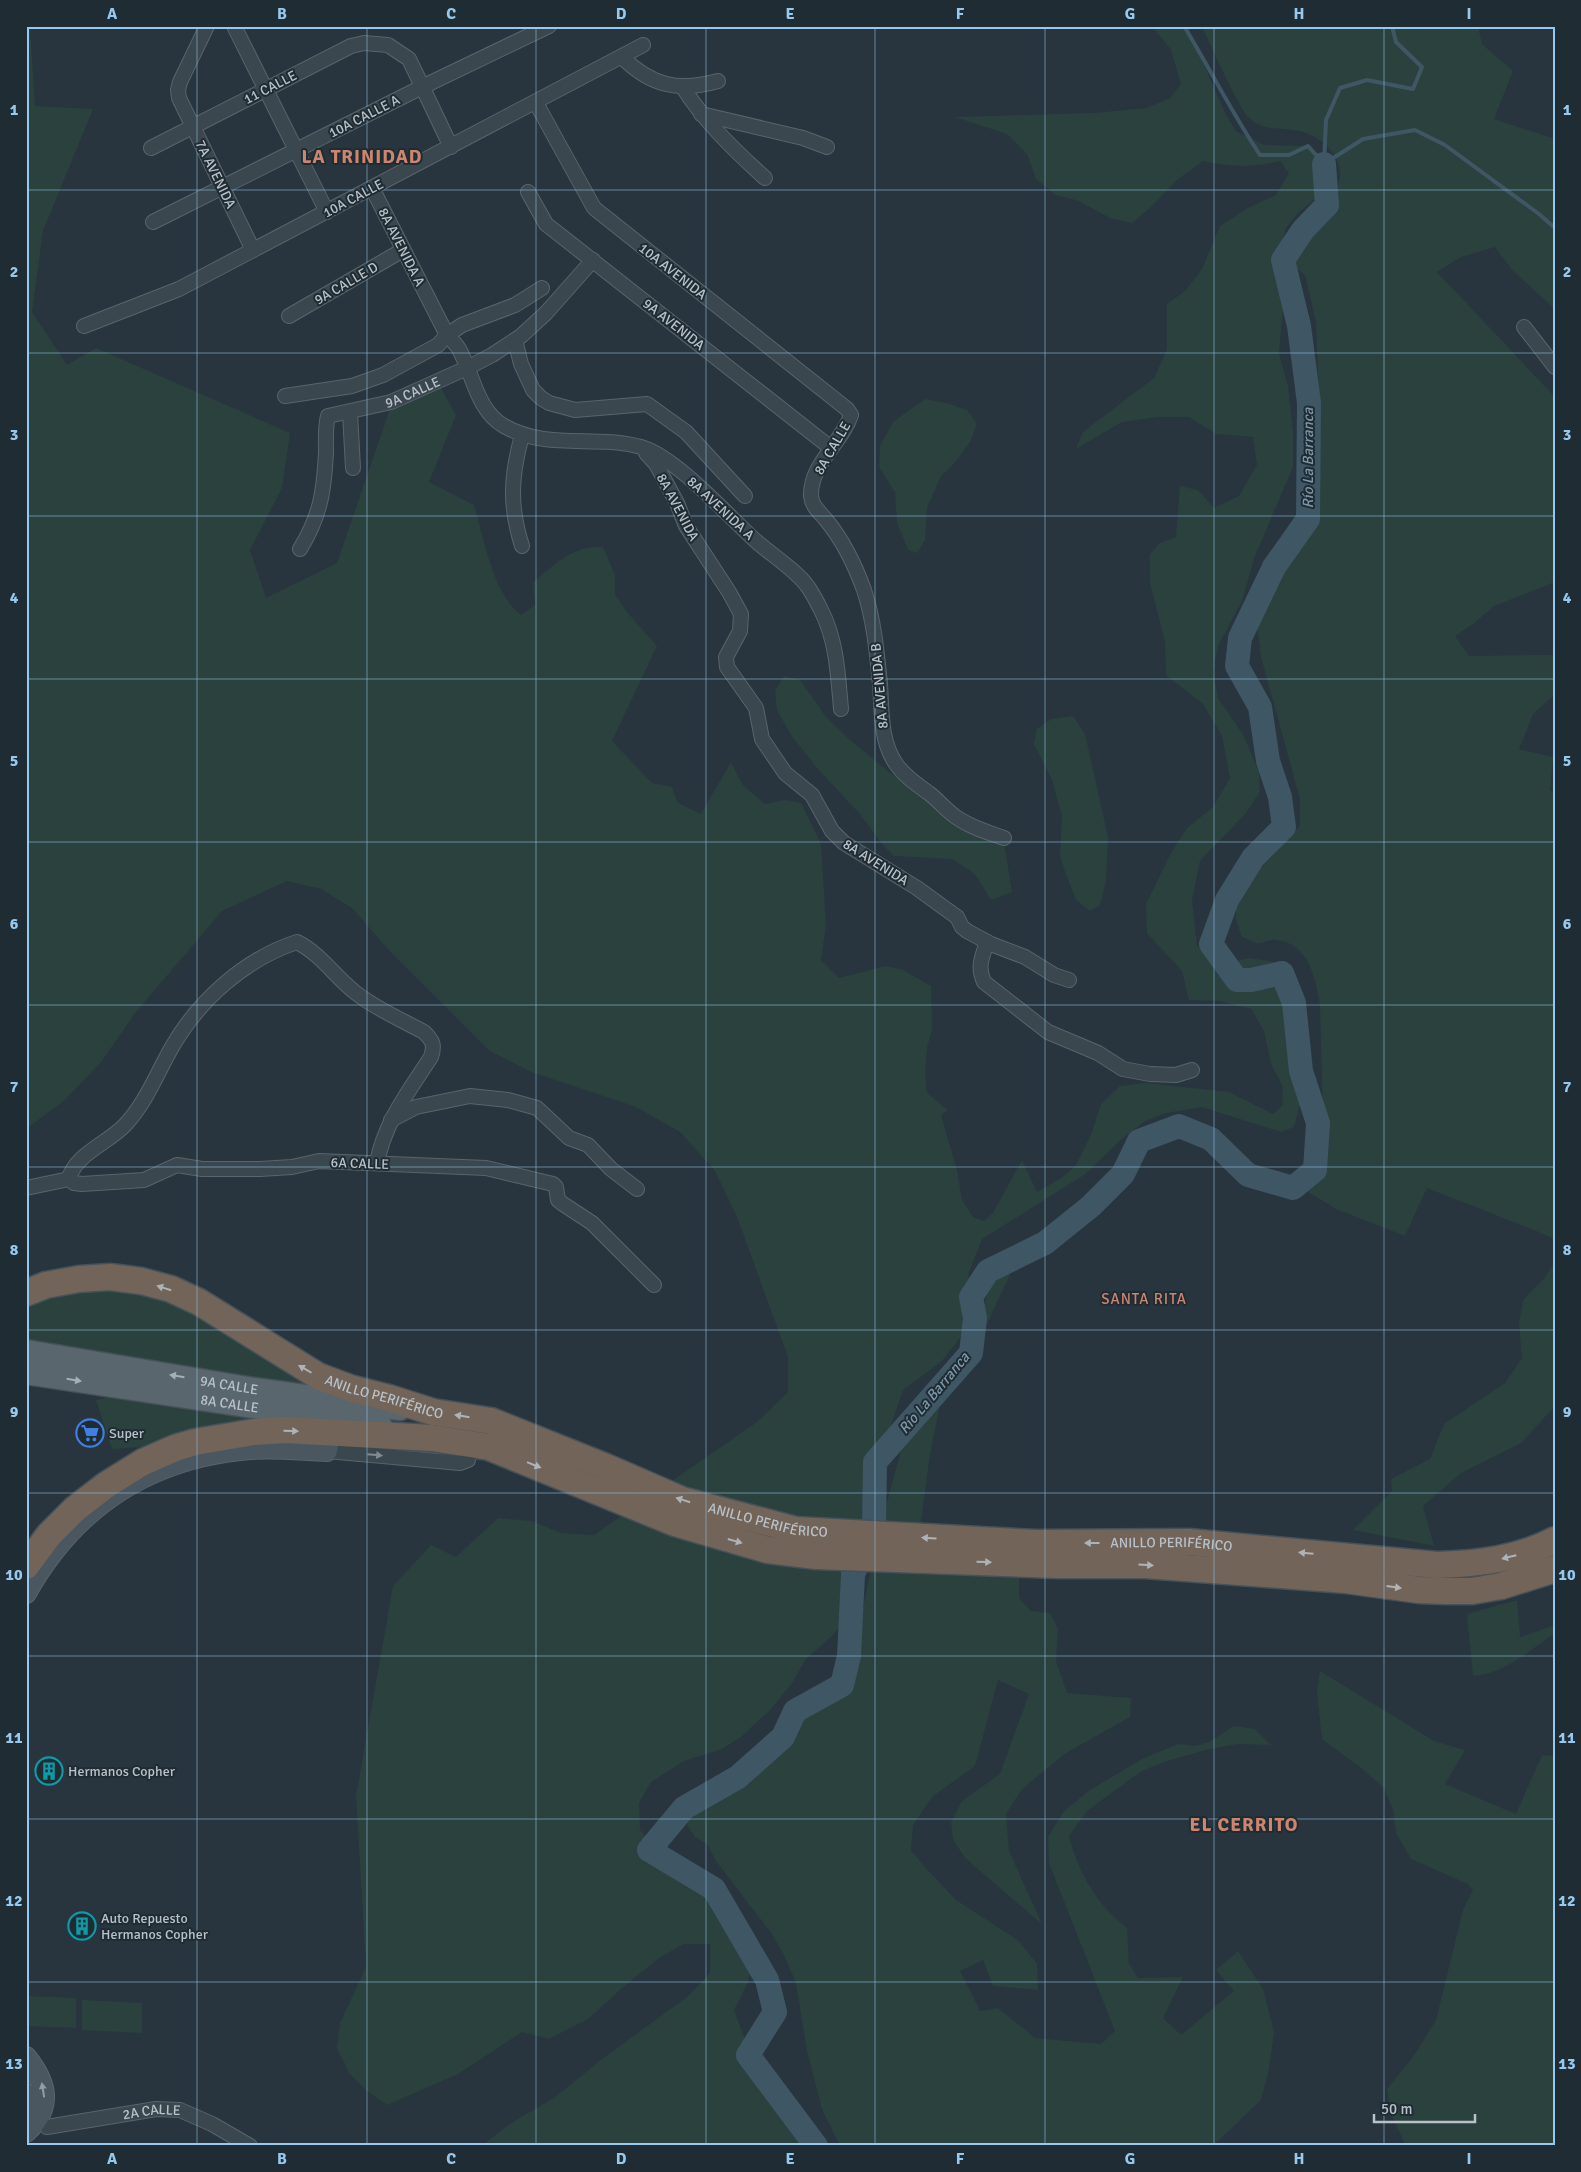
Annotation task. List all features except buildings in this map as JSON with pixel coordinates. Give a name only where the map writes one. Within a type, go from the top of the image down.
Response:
[{"type":"highway","name":"ANILLO PERIFÉRICO","points":[[26,1294],[46,1285],[79,1279],[110,1277],[141,1280],[171,1289],[199,1302],[318,1376],[350,1388],[433,1412],[491,1421],[682,1500],[796,1530],[1036,1544],[1189,1542],[1350,1569],[1419,1590],[1472,1591],[1520,1582],[1555,1569]]},
{"type":"highway","name":"ANILLO PERIFÉRICO","points":[[26,1566],[49,1536],[75,1509],[106,1484],[159,1454],[195,1442],[284,1430],[328,1442],[432,1438],[480,1446],[674,1523],[768,1550],[816,1556],[1056,1564],[1350,1569],[1476,1564],[1513,1556],[1555,1540]]},
{"type":"main road","name":"9A CALLE","points":[[26,1352],[367,1406],[433,1412]]},
{"type":"main road","name":"8A CALLE","points":[[26,1373],[250,1408],[368,1422],[432,1438]]},
{"type":"street","name":"7A AVENIDA","points":[[207,26],[180,82],[179,98],[253,250]]},
{"type":"street","points":[[234,26],[327,212]]},
{"type":"street","name":"10A CALLE A","points":[[153,222],[422,87],[549,26]]},
{"type":"street","name":"11 CALLE","points":[[151,148],[351,46],[364,43],[388,45],[409,59],[422,87]]},
{"type":"street","name":"10A CALLE","points":[[84,326],[179,289],[622,58],[643,45]]},
{"type":"street","points":[[622,58],[636,71],[656,82],[682,86],[702,86],[718,81]]},
{"type":"street","points":[[682,86],[701,114],[735,151],[765,178]]},
{"type":"street","points":[[422,87],[451,147]]},
{"type":"street","name":"10A AVENIDA","points":[[536,103],[594,208],[847,409]]},
{"type":"street","points":[[701,114],[803,138],[827,147]]},
{"type":"street","name":"8A AVENIDA A","points":[[372,188],[447,335],[458,347],[484,407],[502,425],[522,435],[551,442],[592,441],[640,447],[655,453],[679,469],[808,586],[834,640],[841,709]]},
{"type":"street","name":"9A AVENIDA","points":[[528,192],[546,224],[831,448]]},
{"type":"street","name":"9A CALLE D","points":[[289,316],[403,250]]},
{"type":"street","name":"9A CALLE","points":[[300,549],[314,527],[320,507],[328,416],[391,402],[467,368],[515,340],[546,313],[593,260]]},
{"type":"street","points":[[285,396],[352,386],[383,375],[438,345],[447,335],[462,324],[514,305],[542,288]]},
{"type":"street","points":[[1524,327],[1555,367]]},
{"type":"street","points":[[515,340],[521,364],[533,390],[541,398],[549,403],[575,410],[647,404],[686,432],[745,496]]},
{"type":"street","name":"8A CALLE","points":[[811,488],[831,448],[849,423],[851,415],[847,409]]},
{"type":"street","points":[[350,412],[353,468]]},
{"type":"street","points":[[522,435],[515,461],[512,499],[514,520],[522,546]]},
{"type":"street","name":"8A AVENIDA","points":[[640,447],[656,464],[677,503],[686,526],[729,592],[740,614],[740,632],[726,657],[726,664],[755,705],[762,739],[785,773],[812,795],[832,831],[844,843],[917,888],[957,917],[964,929],[987,942]]},
{"type":"street","name":"8A AVENIDA B","points":[[811,488],[813,504],[838,535],[848,551],[864,591],[878,663],[883,735],[896,765],[912,782],[955,816],[978,829],[1004,838]]},
{"type":"street","points":[[69,1179],[73,1166],[81,1158],[111,1139],[126,1125],[138,1108],[173,1045],[198,1012],[227,981],[267,954],[297,942],[323,960],[340,980],[357,995],[424,1032],[433,1040],[434,1048],[431,1057],[390,1120],[380,1142],[377,1163]]},
{"type":"street","points":[[1069,980],[1054,975],[1025,957],[987,942],[980,964],[980,973],[984,982],[1048,1032],[1098,1053],[1123,1069],[1150,1074],[1176,1075],[1192,1070]]},
{"type":"street","points":[[390,1120],[416,1106],[470,1096],[508,1100],[537,1108],[569,1138],[588,1145],[611,1169],[637,1189]]},
{"type":"street","name":"6A CALLE","points":[[26,1188],[69,1179],[82,1184],[144,1180],[177,1166],[202,1169],[260,1169],[320,1161],[486,1168],[553,1184],[556,1187],[558,1200],[562,1204],[592,1223],[654,1285]]},
{"type":"street","name":"ANILLO PERIFÉRICO","points":[[26,1593],[52,1554],[85,1518],[121,1491],[152,1472],[198,1456],[251,1448],[328,1442],[465,1462],[480,1446]]},
{"type":"street","points":[[26,2057],[41,2080],[44,2096],[42,2112],[33,2126],[26,2132]]},
{"type":"street","points":[[26,2094],[26,2110]]},
{"type":"street","name":"2A CALLE","points":[[47,2127],[156,2109],[180,2110],[212,2124],[250,2146]]},
{"type":"green space","points":[[29,26],[35,106],[93,109],[43,231],[32,312],[67,365],[96,348],[290,433],[282,488],[250,550],[266,598],[337,563],[391,406],[438,383],[456,415],[429,482],[474,505],[496,580],[511,606],[521,615],[535,605],[533,583],[548,570],[573,553],[592,547],[603,547],[615,575],[615,595],[627,612],[657,646],[612,741],[652,783],[672,787],[678,803],[701,814],[731,762],[742,784],[765,804],[785,800],[801,803],[821,844],[826,926],[821,960],[839,978],[885,966],[903,970],[931,986],[932,1029],[927,1048],[925,1072],[927,1093],[948,1110],[941,1115],[957,1170],[962,1200],[973,1217],[984,1221],[993,1213],[1022,1160],[1037,1192],[1063,1177],[1076,1165],[1091,1135],[1101,1104],[1120,1086],[1146,1083],[1229,1092],[1273,1114],[1282,1106],[1283,1087],[1271,1064],[1264,1031],[1251,1009],[1219,1001],[1189,1000],[1182,971],[1147,933],[1146,904],[1171,853],[1187,828],[1213,807],[1230,778],[1222,736],[1203,704],[1166,675],[1165,642],[1150,583],[1150,554],[1160,543],[1176,537],[1180,486],[1198,490],[1214,508],[1239,496],[1257,465],[1253,437],[1216,434],[1189,417],[1158,417],[1122,422],[1076,449],[1083,432],[1154,378],[1167,349],[1167,304],[1185,291],[1202,269],[1220,226],[1248,208],[1276,195],[1289,173],[1280,161],[1242,166],[1203,161],[1177,180],[1149,209],[1132,223],[1110,218],[1079,201],[1056,195],[1036,179],[1027,154],[1007,134],[955,117],[1094,113],[1147,108],[1170,98],[1181,84],[1171,50],[1152,26],[1187,26],[1226,115],[1236,131],[1264,145],[1306,146],[1322,155],[1329,170],[1326,190],[1298,213],[1286,228],[1276,263],[1283,307],[1279,354],[1288,386],[1293,431],[1293,467],[1255,556],[1242,601],[1218,646],[1213,671],[1218,698],[1244,736],[1259,773],[1260,792],[1246,813],[1200,861],[1192,900],[1197,946],[1221,965],[1249,958],[1275,962],[1292,987],[1297,1007],[1300,1104],[1294,1127],[1281,1132],[1202,1107],[1166,1113],[1145,1121],[1124,1137],[1084,1175],[982,1239],[969,1272],[964,1332],[942,1361],[903,1390],[885,1443],[856,1547],[845,1620],[834,1634],[805,1660],[793,1682],[771,1709],[741,1737],[722,1749],[684,1761],[651,1782],[639,1803],[640,1830],[666,1860],[697,1879],[721,1914],[740,1932],[752,1958],[748,1982],[734,2010],[751,2055],[817,2146],[481,2146],[511,2123],[554,2098],[602,2059],[687,1997],[710,1973],[710,1944],[684,1944],[659,1958],[588,2019],[549,2039],[522,2032],[458,2074],[387,2105],[367,2091],[350,2074],[337,2048],[340,2023],[366,1967],[356,1796],[393,1586],[431,1545],[456,1557],[498,1518],[532,1521],[561,1533],[594,1535],[757,1422],[788,1392],[788,1357],[737,1217],[715,1171],[680,1132],[636,1107],[531,1072],[490,1051],[386,947],[352,908],[321,889],[287,881],[222,911],[136,1012],[101,1062],[65,1100],[26,1129],[26,28]]},
{"type":"green space","points":[[1202,26],[1478,26],[1482,44],[1513,71],[1494,119],[1555,139],[1555,309],[1513,271],[1495,247],[1461,257],[1437,272],[1555,397],[1555,582],[1494,606],[1455,636],[1469,656],[1555,655],[1555,689],[1552,697],[1533,714],[1519,749],[1553,757],[1550,791],[1555,791],[1555,1242],[1551,1237],[1427,1188],[1405,1236],[1336,1209],[1295,1184],[1312,1176],[1324,1153],[1320,1006],[1316,985],[1309,964],[1296,948],[1276,940],[1257,943],[1242,937],[1236,920],[1236,905],[1260,869],[1300,826],[1300,799],[1261,657],[1257,625],[1262,595],[1306,534],[1315,499],[1319,398],[1316,322],[1305,275],[1295,267],[1290,257],[1299,227],[1333,194],[1339,182],[1340,173],[1339,164],[1335,156],[1330,149],[1316,138],[1299,131],[1267,127],[1249,118],[1232,90]]},
{"type":"green space","points":[[925,399],[947,403],[967,410],[977,424],[970,442],[956,461],[941,476],[927,508],[925,540],[917,553],[908,550],[897,523],[895,492],[879,467],[880,446],[893,422]]},
{"type":"green space","points":[[784,676],[800,680],[826,717],[850,740],[889,772],[916,791],[1004,842],[1012,892],[991,900],[975,874],[952,859],[894,856],[883,845],[860,814],[817,768],[791,735],[777,710],[775,691]]},
{"type":"green space","points":[[1073,716],[1085,734],[1108,837],[1106,881],[1100,905],[1090,911],[1076,900],[1065,872],[1060,856],[1062,816],[1052,780],[1034,744],[1037,729],[1051,719]]},
{"type":"green space","points":[[1025,1244],[970,1364],[940,1405],[930,1454],[921,1521],[929,1540],[1019,1574],[1019,1598],[1031,1611],[1050,1613],[1058,1629],[1056,1661],[1067,1693],[1131,1698],[1130,1717],[1066,1753],[1022,1789],[1006,1814],[1009,1851],[1042,1924],[965,1858],[953,1839],[951,1822],[962,1801],[1000,1774],[1029,1694],[998,1680],[975,1766],[933,1796],[913,1825],[911,1850],[956,1900],[1019,1941],[1037,1964],[1038,1990],[993,1986],[983,1960],[960,1971],[980,2011],[998,2008],[1035,2038],[1101,2044],[1115,2031],[1049,1863],[1048,1837],[1064,1811],[1090,1790],[1142,1759],[1178,1744],[1195,1746],[1209,1742],[1234,1726],[1255,1729],[1271,1745],[1237,1744],[1206,1750],[1164,1762],[1140,1772],[1087,1811],[1069,1836],[1078,1863],[1090,1887],[1106,1908],[1127,1928],[1129,1964],[1138,1978],[1183,1977],[1163,2018],[1181,2035],[1234,1991],[1216,1970],[1238,1951],[1263,1989],[1274,2032],[1269,2069],[1261,2100],[1213,2146],[840,2146],[822,2109],[807,2051],[796,1983],[783,1953],[771,1933],[716,1861],[708,1845],[695,1837],[687,1825],[693,1802],[707,1785],[784,1739],[844,1677],[853,1656],[878,1536],[900,1454],[918,1406],[938,1385],[964,1351],[981,1314],[988,1292],[1003,1267]]},
{"type":"green space","points":[[1555,1262],[1555,1406],[1521,1443],[1461,1473],[1423,1506],[1434,1546],[1353,1530],[1392,1491],[1391,1479],[1430,1459],[1444,1424],[1505,1383],[1522,1358],[1519,1324],[1523,1300],[1543,1280]]},
{"type":"green space","points":[[115,1284],[195,1307],[310,1387],[26,1344],[26,1301]]},
{"type":"green space","points":[[110,1397],[151,1397],[316,1423],[247,1421],[210,1425],[175,1434],[142,1447],[112,1449],[96,1400]]},
{"type":"green space","points":[[1517,1600],[1520,1637],[1555,1625],[1555,1633],[1506,1666],[1484,1675],[1473,1676],[1467,1614]]},
{"type":"green space","points":[[1320,1671],[1434,1741],[1465,1750],[1445,1784],[1516,1814],[1542,1755],[1555,1756],[1555,2146],[1406,2146],[1391,2114],[1387,2089],[1413,2057],[1436,2020],[1463,1910],[1473,1890],[1468,1884],[1411,1859],[1396,1833],[1393,1810],[1384,1788],[1322,1739],[1317,1693]]},
{"type":"green space","points":[[26,1996],[76,1998],[76,2028],[26,2026]]},
{"type":"green space","points":[[82,2000],[142,2003],[142,2033],[82,2030]]},
{"type":"waterway","name":"Río La Barranca","points":[[1184,26],[1260,155],[1289,155],[1308,146],[1324,164]]},
{"type":"waterway","points":[[1324,164],[1326,120],[1340,88],[1367,80],[1413,89],[1422,67],[1396,42],[1392,26]]},
{"type":"waterway","points":[[1324,164],[1363,139],[1415,130],[1445,145],[1539,214],[1555,228]]},
{"type":"waterway","name":"Río La Barranca","points":[[816,2146],[748,2055],[775,2012],[767,1980],[714,1889],[649,1850],[684,1808],[738,1777],[783,1737],[795,1711],[842,1685],[849,1656],[853,1574],[874,1527],[875,1462],[971,1353],[975,1318],[971,1297],[988,1271],[1045,1243],[1091,1206],[1123,1174],[1139,1141],[1179,1126],[1211,1139],[1248,1175],[1293,1188],[1315,1170],[1318,1123],[1301,1071],[1294,1003],[1282,973],[1251,980],[1237,980],[1211,944],[1227,900],[1253,858],[1284,827],[1280,797],[1268,761],[1260,707],[1237,666],[1240,638],[1274,567],[1308,519],[1309,403],[1299,326],[1283,260],[1303,230],[1327,205],[1324,164]]},
{"type":"place","name":"Super","points":[[90,1433]]},
{"type":"place","name":"Hermanos Copher","points":[[49,1771]]},
{"type":"place","name":"Auto Repuesto Hermanos Copher","points":[[82,1926]]},
{"type":"district","name":"LA TRINIDAD","points":[[362,156]]},
{"type":"district","name":"SANTA RITA","points":[[1144,1299]]},
{"type":"district","name":"EL CERRITO","points":[[1244,1824]]}]
